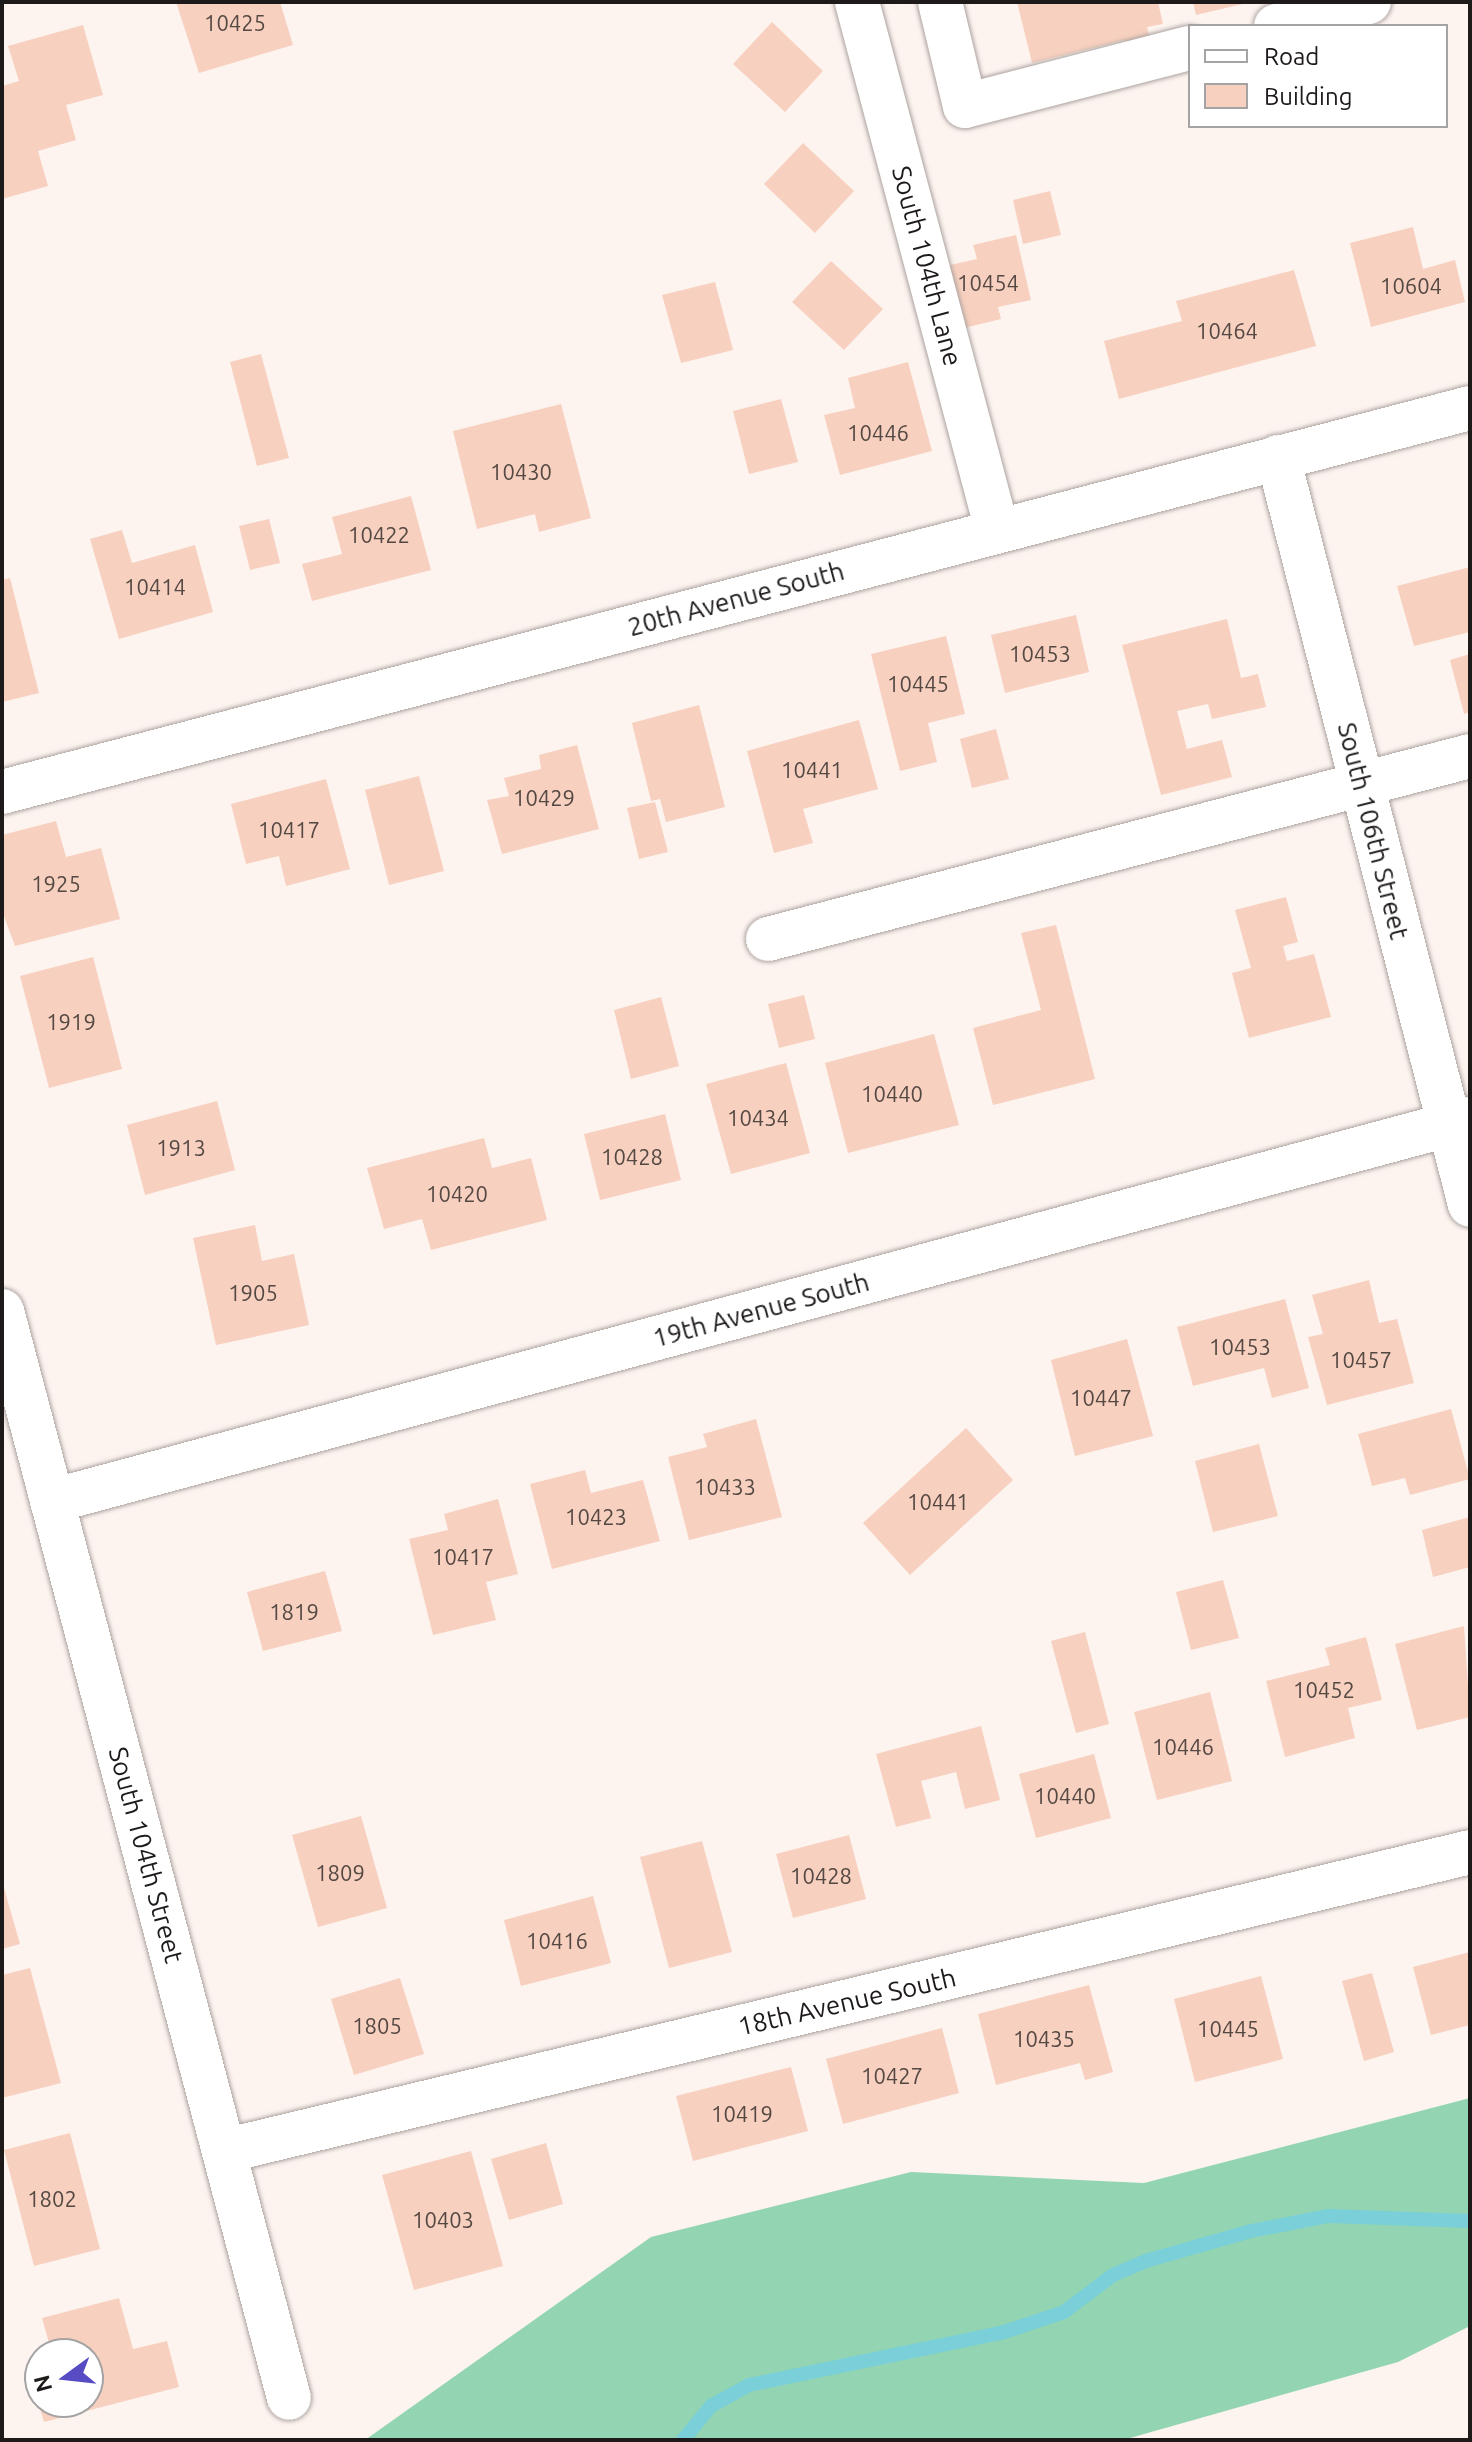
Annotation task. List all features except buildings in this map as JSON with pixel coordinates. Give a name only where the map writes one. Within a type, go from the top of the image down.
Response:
[{"type":"street","name":"South 104th Lane","points":[[857,2],[997,530]]},
{"type":"street","points":[[940,2],[965,106],[1188,49]]},
{"type":"street","points":[[1284,24],[1369,2]]},
{"type":"street","name":"20th Avenue South","points":[[2,792],[1470,408]]},
{"type":"street","name":"South 106th Street","points":[[1278,457],[1361,783],[1459,1121],[1470,1205]]},
{"type":"street","points":[[768,939],[1470,756]]},
{"type":"street","name":"19th Avenue South","points":[[52,1501],[1459,1121]]},
{"type":"street","name":"South 104th Street","points":[[2,1311],[289,2398]]},
{"type":"street","name":"18th Avenue South","points":[[224,2151],[1470,1852]]},
{"type":"green space","points":[[1470,2098],[1470,2326],[1398,2362],[1123,2440],[365,2440],[651,2237],[911,2172],[1144,2183]]},
{"type":"waterway","points":[[683,2440],[711,2406],[749,2385],[1001,2333],[1064,2312],[1113,2275],[1149,2260],[1251,2231],[1328,2216],[1470,2221]]}]
